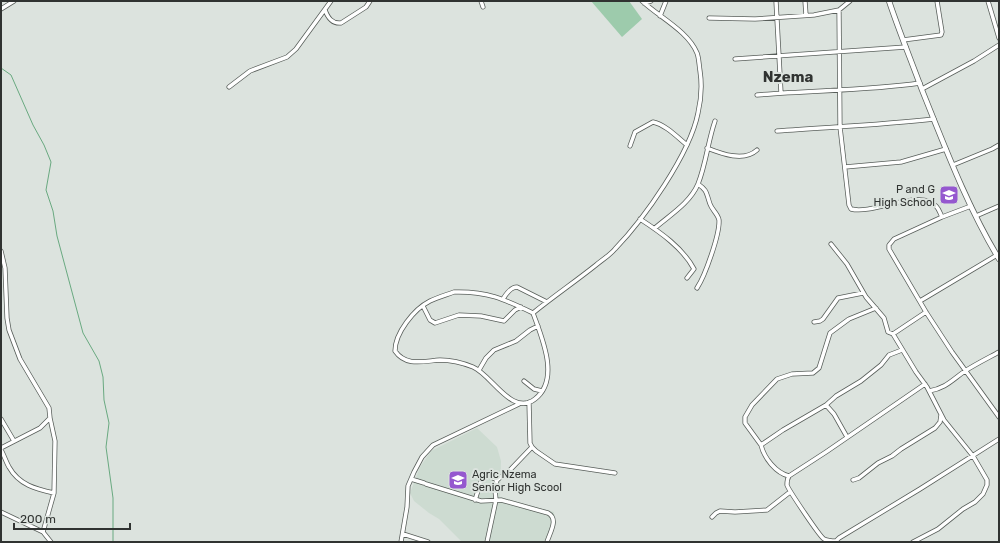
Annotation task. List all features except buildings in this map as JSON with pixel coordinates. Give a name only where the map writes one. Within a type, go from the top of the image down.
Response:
[{"type":"street","points":[[1,10],[14,1]]},
{"type":"street","points":[[229,87],[250,71],[287,57],[296,49],[331,1]]},
{"type":"street","points":[[325,10],[327,16],[332,21],[341,22],[366,7],[370,1]]},
{"type":"street","points":[[481,1],[483,7]]},
{"type":"street","points":[[643,2],[651,1]]},
{"type":"street","points":[[660,16],[666,1]]},
{"type":"street","points":[[776,1],[781,93]]},
{"type":"street","points":[[805,1],[806,15]]},
{"type":"street","points":[[709,18],[749,19],[806,15],[839,10],[850,1]]},
{"type":"street","points":[[889,1],[946,149],[971,206],[998,257],[920,301]]},
{"type":"street","points":[[903,40],[941,35],[942,32],[937,1]]},
{"type":"street","points":[[988,1],[999,38]]},
{"type":"street","points":[[533,312],[577,281],[614,250],[640,219],[675,168],[687,145],[698,113],[701,77],[698,54],[687,39],[643,2]]},
{"type":"street","points":[[839,10],[840,127],[848,202],[852,209],[864,210],[901,202],[922,200],[930,202],[938,207],[942,217]]},
{"type":"street","points":[[922,89],[999,45]]},
{"type":"street","points":[[735,59],[906,47]]},
{"type":"street","points":[[757,96],[839,89],[876,88],[920,83]]},
{"type":"street","points":[[776,131],[880,125],[934,118]]},
{"type":"street","points":[[655,228],[684,204],[698,184],[715,121]]},
{"type":"street","points":[[630,146],[635,132],[653,122],[661,125],[687,145]]},
{"type":"street","points":[[953,165],[999,145]]},
{"type":"street","points":[[707,148],[725,155],[734,156],[753,154],[757,150]]},
{"type":"street","points":[[845,167],[901,162],[946,149]]},
{"type":"street","points":[[697,288],[706,272],[717,234],[719,221],[710,203],[708,193],[698,184]]},
{"type":"street","points":[[971,206],[942,217],[894,239],[889,245],[892,255],[926,312],[965,371],[999,417]]},
{"type":"street","points":[[976,216],[999,206]]},
{"type":"street","points":[[640,219],[655,228],[684,254],[694,269],[687,278]]},
{"type":"street","points":[[831,244],[847,264],[863,293],[884,318],[888,332],[892,334],[930,391],[944,420],[972,456],[987,480],[984,494],[975,502],[938,529],[913,542]]},
{"type":"street","points":[[1,251],[5,274],[7,318],[20,359],[49,408],[55,441],[54,493],[43,532]]},
{"type":"street","points":[[1,276],[5,274]]},
{"type":"street","points":[[503,299],[514,287],[538,296],[547,302]]},
{"type":"street","points":[[401,542],[407,507],[408,486],[422,457],[433,445],[519,404],[536,399],[542,391],[549,367],[546,350],[533,312],[503,299],[479,292],[454,292],[429,301],[404,326],[397,338],[395,351],[398,356],[419,363],[441,360],[460,363],[478,370],[509,398],[519,404]]},
{"type":"street","points":[[814,322],[823,319],[838,298],[863,293]]},
{"type":"street","points":[[423,306],[430,320],[435,323],[459,315],[481,316],[504,321],[515,310],[522,307]]},
{"type":"street","points":[[789,476],[783,475],[775,468],[765,454],[762,445],[745,423],[745,417],[752,405],[778,378],[792,374],[813,373],[819,368],[830,332],[849,319],[876,308]]},
{"type":"street","points":[[892,334],[926,312]]},
{"type":"street","points":[[1,322],[7,318]]},
{"type":"street","points":[[478,370],[486,358],[494,350],[516,341],[530,330],[538,326]]},
{"type":"street","points":[[762,445],[861,381],[876,369],[889,355],[902,350]]},
{"type":"street","points":[[930,391],[947,385],[965,371],[999,352]]},
{"type":"street","points":[[524,381],[534,389],[542,391]]},
{"type":"street","points":[[925,384],[789,476],[787,484],[790,492],[820,535],[828,541],[836,541],[999,439]]},
{"type":"street","points":[[529,402],[530,438],[532,446],[536,452],[555,464],[615,473]]},
{"type":"street","points":[[826,405],[834,414],[846,438]]},
{"type":"street","points":[[853,480],[860,478],[878,463],[892,456],[935,428],[940,422],[942,414]]},
{"type":"street","points":[[50,418],[40,428],[1,449],[8,467],[18,480],[34,488],[54,493]]},
{"type":"street","points":[[1,419],[14,441]]},
{"type":"street","points":[[487,542],[496,500],[495,490],[497,480],[510,470],[532,446]]},
{"type":"street","points":[[475,500],[483,475],[485,474],[497,480]]},
{"type":"street","points":[[411,479],[475,500],[489,502],[502,500],[548,513],[554,520],[547,542]]},
{"type":"street","points":[[712,517],[716,512],[720,511],[735,512],[767,510],[790,492]]},
{"type":"street","points":[[1,512],[43,532],[51,542]]},
{"type":"street","points":[[402,534],[428,542]]},
{"type":"shaded area","name":"Agric Nzema Senior High Scool","points":[[477,428],[497,447],[501,461],[500,497],[554,512],[555,522],[549,542],[462,542],[439,519],[414,501],[410,493],[420,467],[431,451]]},
{"type":"green space","points":[[591,1],[629,1],[642,19],[622,37]]},
{"type":"waterway","points":[[1,68],[11,75],[51,162],[46,190],[53,211],[57,236],[83,333],[99,361],[103,377],[104,400],[109,423],[106,447],[113,498],[113,542]]},
{"type":"place","name":"P and G High School","points":[[949,195]]},
{"type":"place","name":"Agric Nzema Senior High Scool","points":[[458,480]]},
{"type":"district","name":"Nzema","points":[[788,77]]}]
